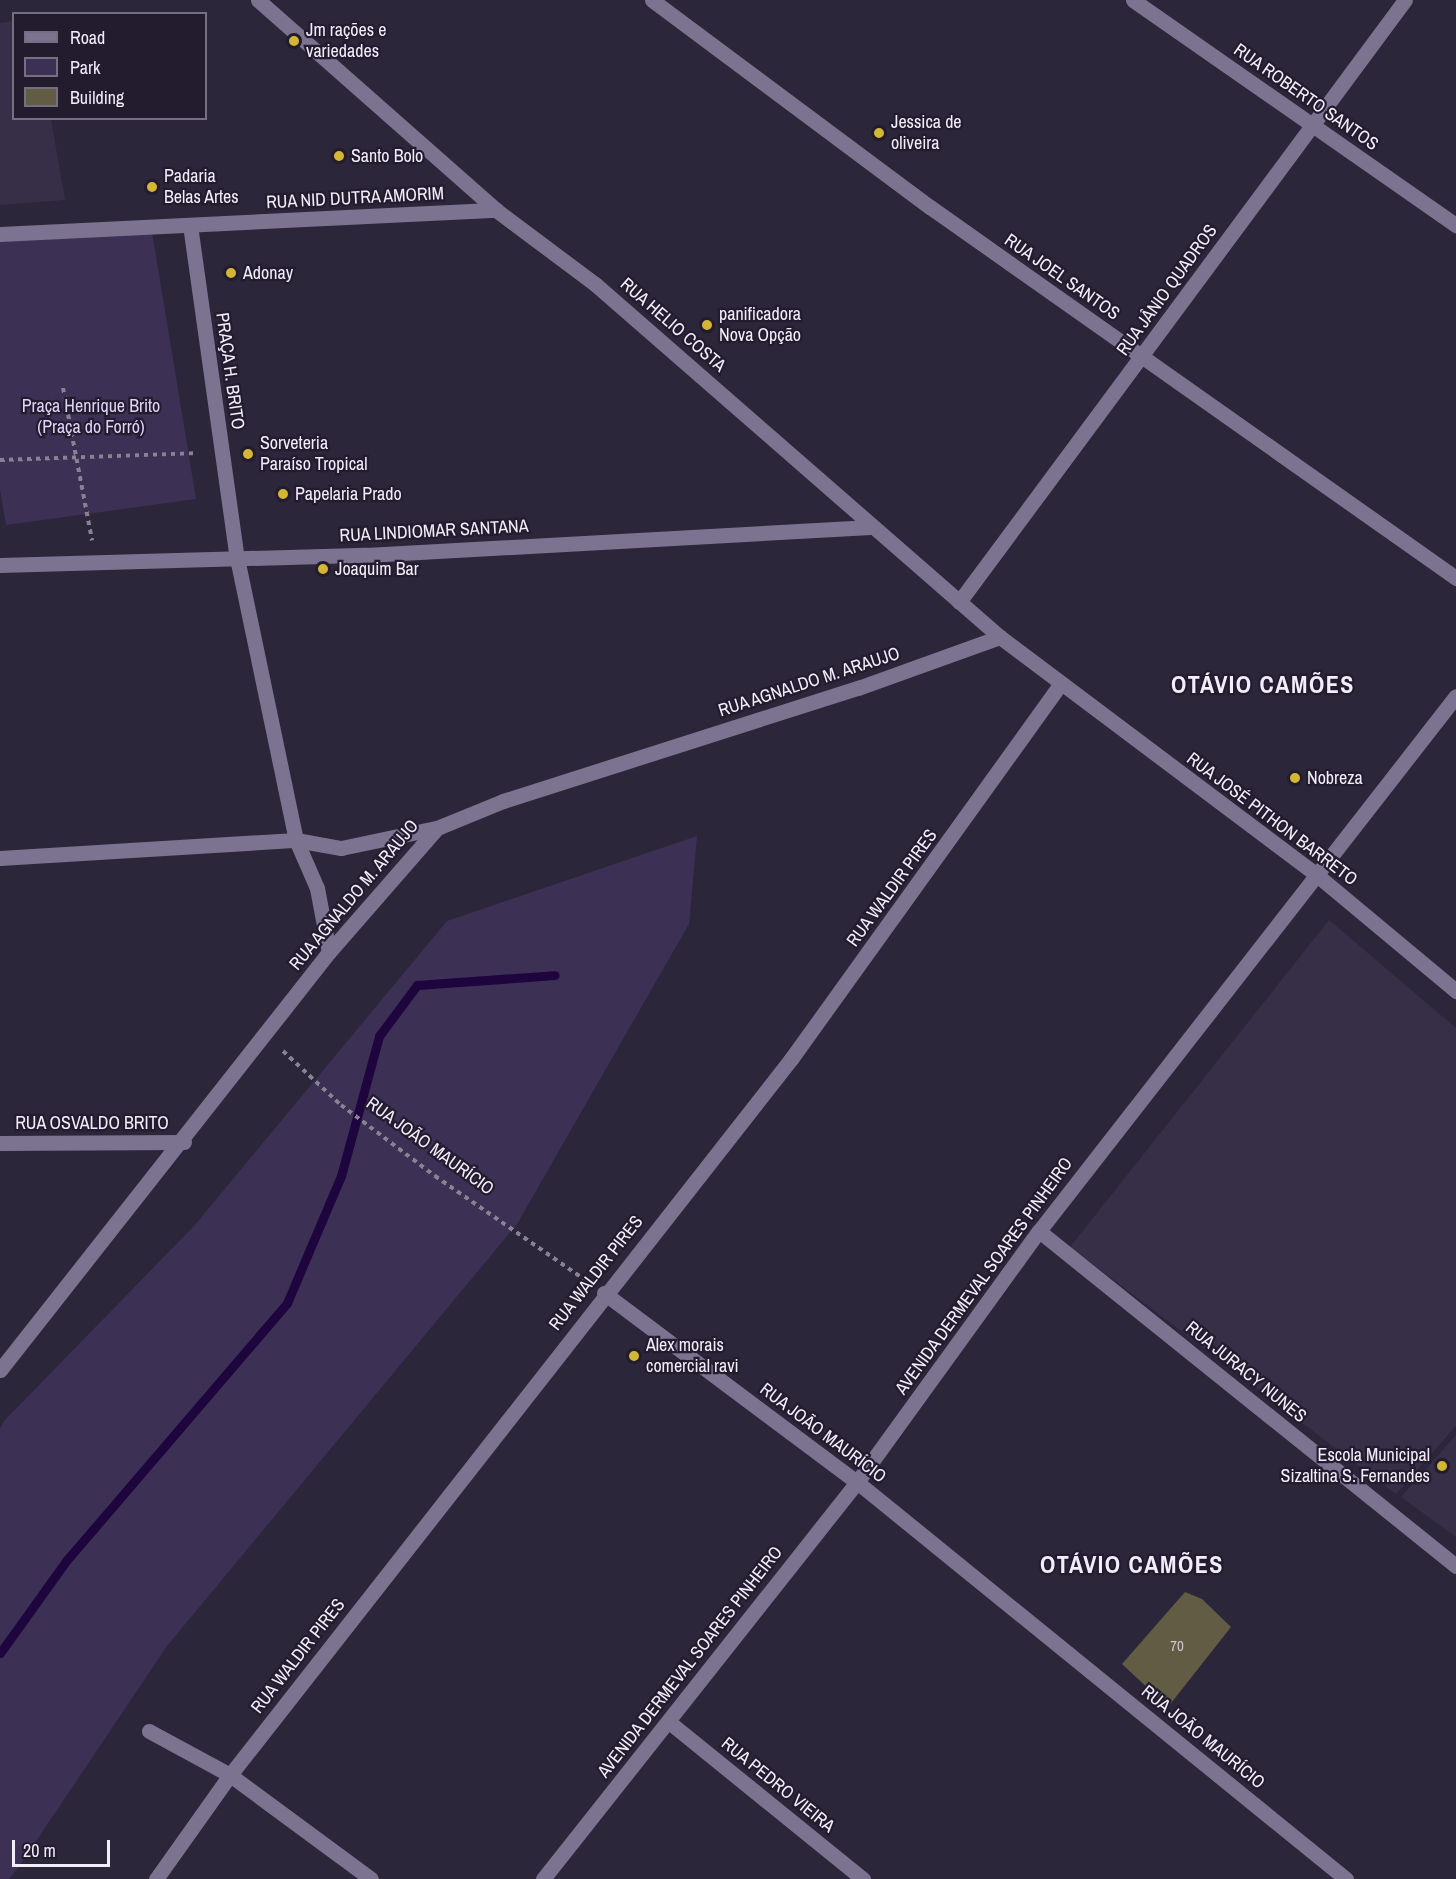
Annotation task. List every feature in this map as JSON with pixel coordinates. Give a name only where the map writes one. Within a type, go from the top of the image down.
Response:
[{"type":"street","name":"RUA HELIO COSTA","points":[[258,0],[496,210],[595,284],[870,527],[1060,685]]},
{"type":"street","name":"RUA JOEL SANTOS","points":[[652,0],[930,207],[1456,578]]},
{"type":"street","name":"RUA ROBERTO SANTOS","points":[[1133,0],[1456,225]]},
{"type":"street","name":"RUA JÂNIO QUADROS","points":[[959,602],[1143,358],[1310,123],[1405,0]]},
{"type":"street","name":"RUA NID DUTRA AMORIM","points":[[0,234],[496,210]]},
{"type":"street","name":"PRAÇA H. BRITO","points":[[190,225],[237,558],[296,840],[317,888],[329,952]]},
{"type":"street","name":"RUA LINDIOMAR SANTANA","points":[[0,565],[237,558],[870,527]]},
{"type":"street","name":"RUA AGNALDO M. ARAUJO","points":[[0,1370],[184,1143],[264,1034],[329,952],[437,828],[503,801],[858,688],[1000,637]]},
{"type":"street","name":"RUA JOSÉ PITHON BARRETO","points":[[1060,685],[1318,876],[1456,991]]},
{"type":"street","name":"RUA WALDIR PIRES","points":[[156,1879],[230,1775],[604,1293],[791,1059],[1060,685]]},
{"type":"street","name":"AVENIDA DERMEVAL SOARES PINHEIRO","points":[[543,1879],[857,1482],[1039,1231],[1318,876],[1456,696]]},
{"type":"street","points":[[0,858],[296,840],[341,848],[437,828]]},
{"type":"street","name":"RUA OSVALDO BRITO","points":[[0,1143],[184,1143]]},
{"type":"street","name":"RUA JURACY NUNES","points":[[1039,1231],[1456,1566]]},
{"type":"street","name":"RUA JOÃO MAURÍCIO","points":[[604,1293],[857,1482],[1346,1879]]},
{"type":"street","name":"RUA PEDRO VIEIRA","points":[[669,1722],[863,1879]]},
{"type":"street","points":[[149,1731],[230,1775],[371,1879]]},
{"type":"path","points":[[63,388],[96,562]]},
{"type":"path","points":[[0,460],[78,459],[222,451]]},
{"type":"path","name":"RUA JOÃO MAURÍCIO","points":[[264,1034],[341,1105],[435,1176],[604,1293]]},
{"type":"shaded area","points":[[12,21],[12,120],[51,120],[65,200],[0,205],[0,23]]},
{"type":"shaded area","points":[[1329,920],[1456,1028],[1456,1426],[1396,1494],[1070,1247]]},
{"type":"shaded area","name":"Escola Municipal Sizaltina S. Fernandes","points":[[1456,1435],[1456,1537],[1401,1497]]},
{"type":"green space","name":"Praça Henrique Brito (Praça do Forró)","points":[[150,220],[196,499],[6,525],[0,490],[0,232]]},
{"type":"green space","points":[[697,836],[689,924],[517,1224],[167,1646],[18,1868],[9,1879],[0,1879],[0,1429],[4,1421],[194,1226],[447,921]]},
{"type":"building","points":[[1185,1592],[1202,1599],[1231,1627],[1168,1707],[1122,1664]]},
{"type":"waterway","points":[[0,1653],[66,1561],[287,1303],[341,1176],[379,1036],[417,985],[555,975]]},
{"type":"place","name":"Jm rações e variedades","points":[[294,41]]},
{"type":"place","name":"Jessica de oliveira","points":[[879,133]]},
{"type":"place","name":"Santo Bolo","points":[[339,156]]},
{"type":"place","name":"Padaria Belas Artes","points":[[152,187]]},
{"type":"place","name":"Adonay","points":[[231,273]]},
{"type":"place","name":"panificadora Nova Opção","points":[[707,325]]},
{"type":"place","name":"Sorveteria Paraíso Tropical","points":[[248,454]]},
{"type":"place","name":"Papelaria Prado","points":[[283,494]]},
{"type":"place","name":"Joaquim Bar","points":[[323,569]]},
{"type":"place","name":"Nobreza","points":[[1295,778]]},
{"type":"place","name":"Alex morais comercial ravi","points":[[634,1356]]},
{"type":"place","name":"Escola Municipal Sizaltina S. Fernandes","points":[[1442,1466]]},
{"type":"district","name":"OTÁVIO CAMÕES","points":[[1263,685]]},
{"type":"district","name":"OTÁVIO CAMÕES","points":[[1132,1565]]}]
